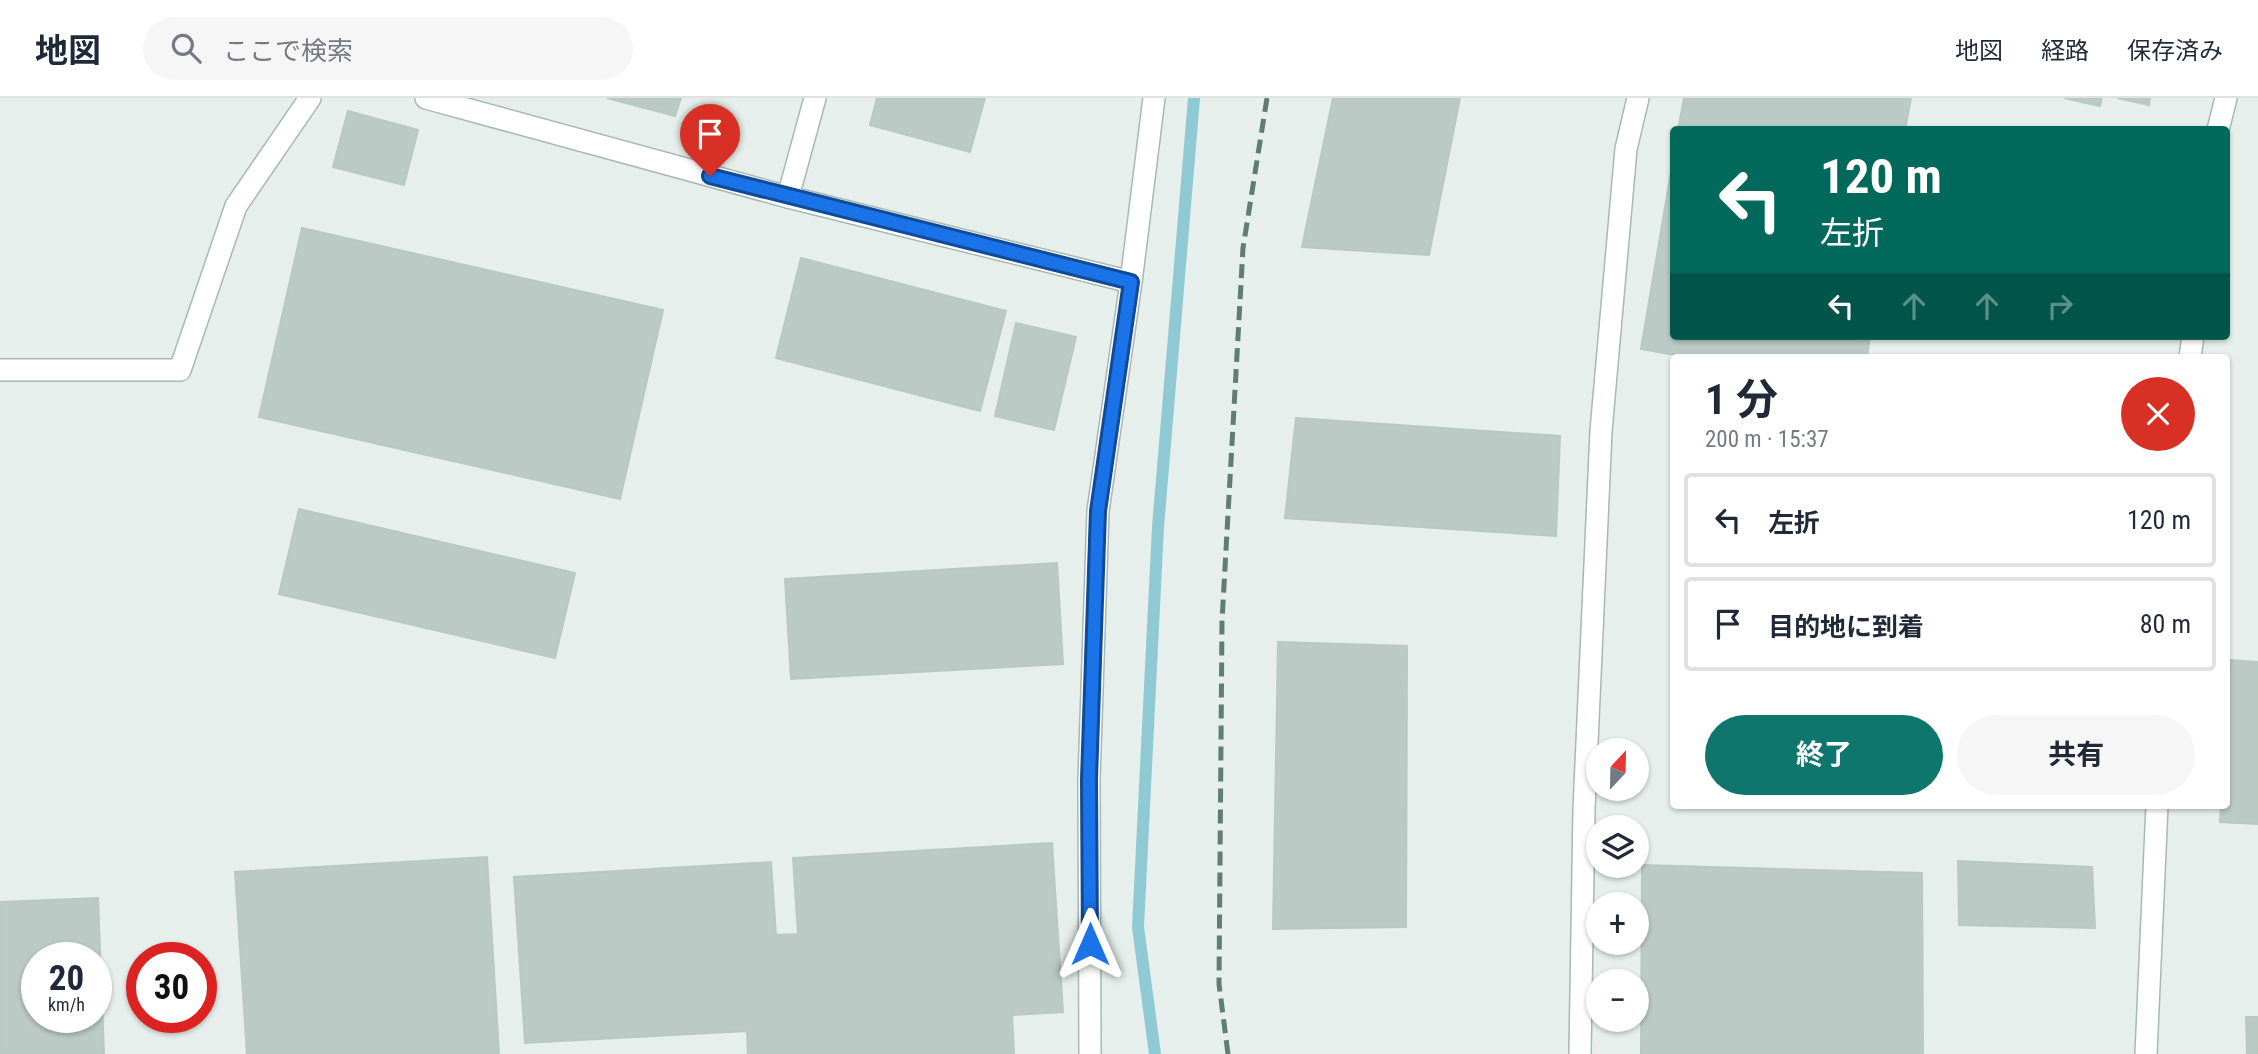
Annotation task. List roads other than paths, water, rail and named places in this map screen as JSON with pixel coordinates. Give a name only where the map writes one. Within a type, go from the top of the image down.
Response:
[{"type":"street","points":[[0,370],[180,370],[236,206],[310,98]]},
{"type":"street","points":[[426,98],[788,197],[1131,282]]},
{"type":"street","points":[[788,197],[815,98]]},
{"type":"street","points":[[1090,1054],[1089,779],[1098,511],[1154,98]]},
{"type":"street","points":[[1580,1054],[1584,809],[1601,430],[1626,149],[1638,98]]},
{"type":"street","points":[[2219,126],[2226,98]]},
{"type":"street","points":[[2146,1054],[2157,809]]},
{"type":"waterway","points":[[1155,1054],[1138,927],[1158,527],[1194,98]]},
{"type":"railway","points":[[1228,1054],[1219,984],[1222,621],[1243,248],[1267,98]]}]
